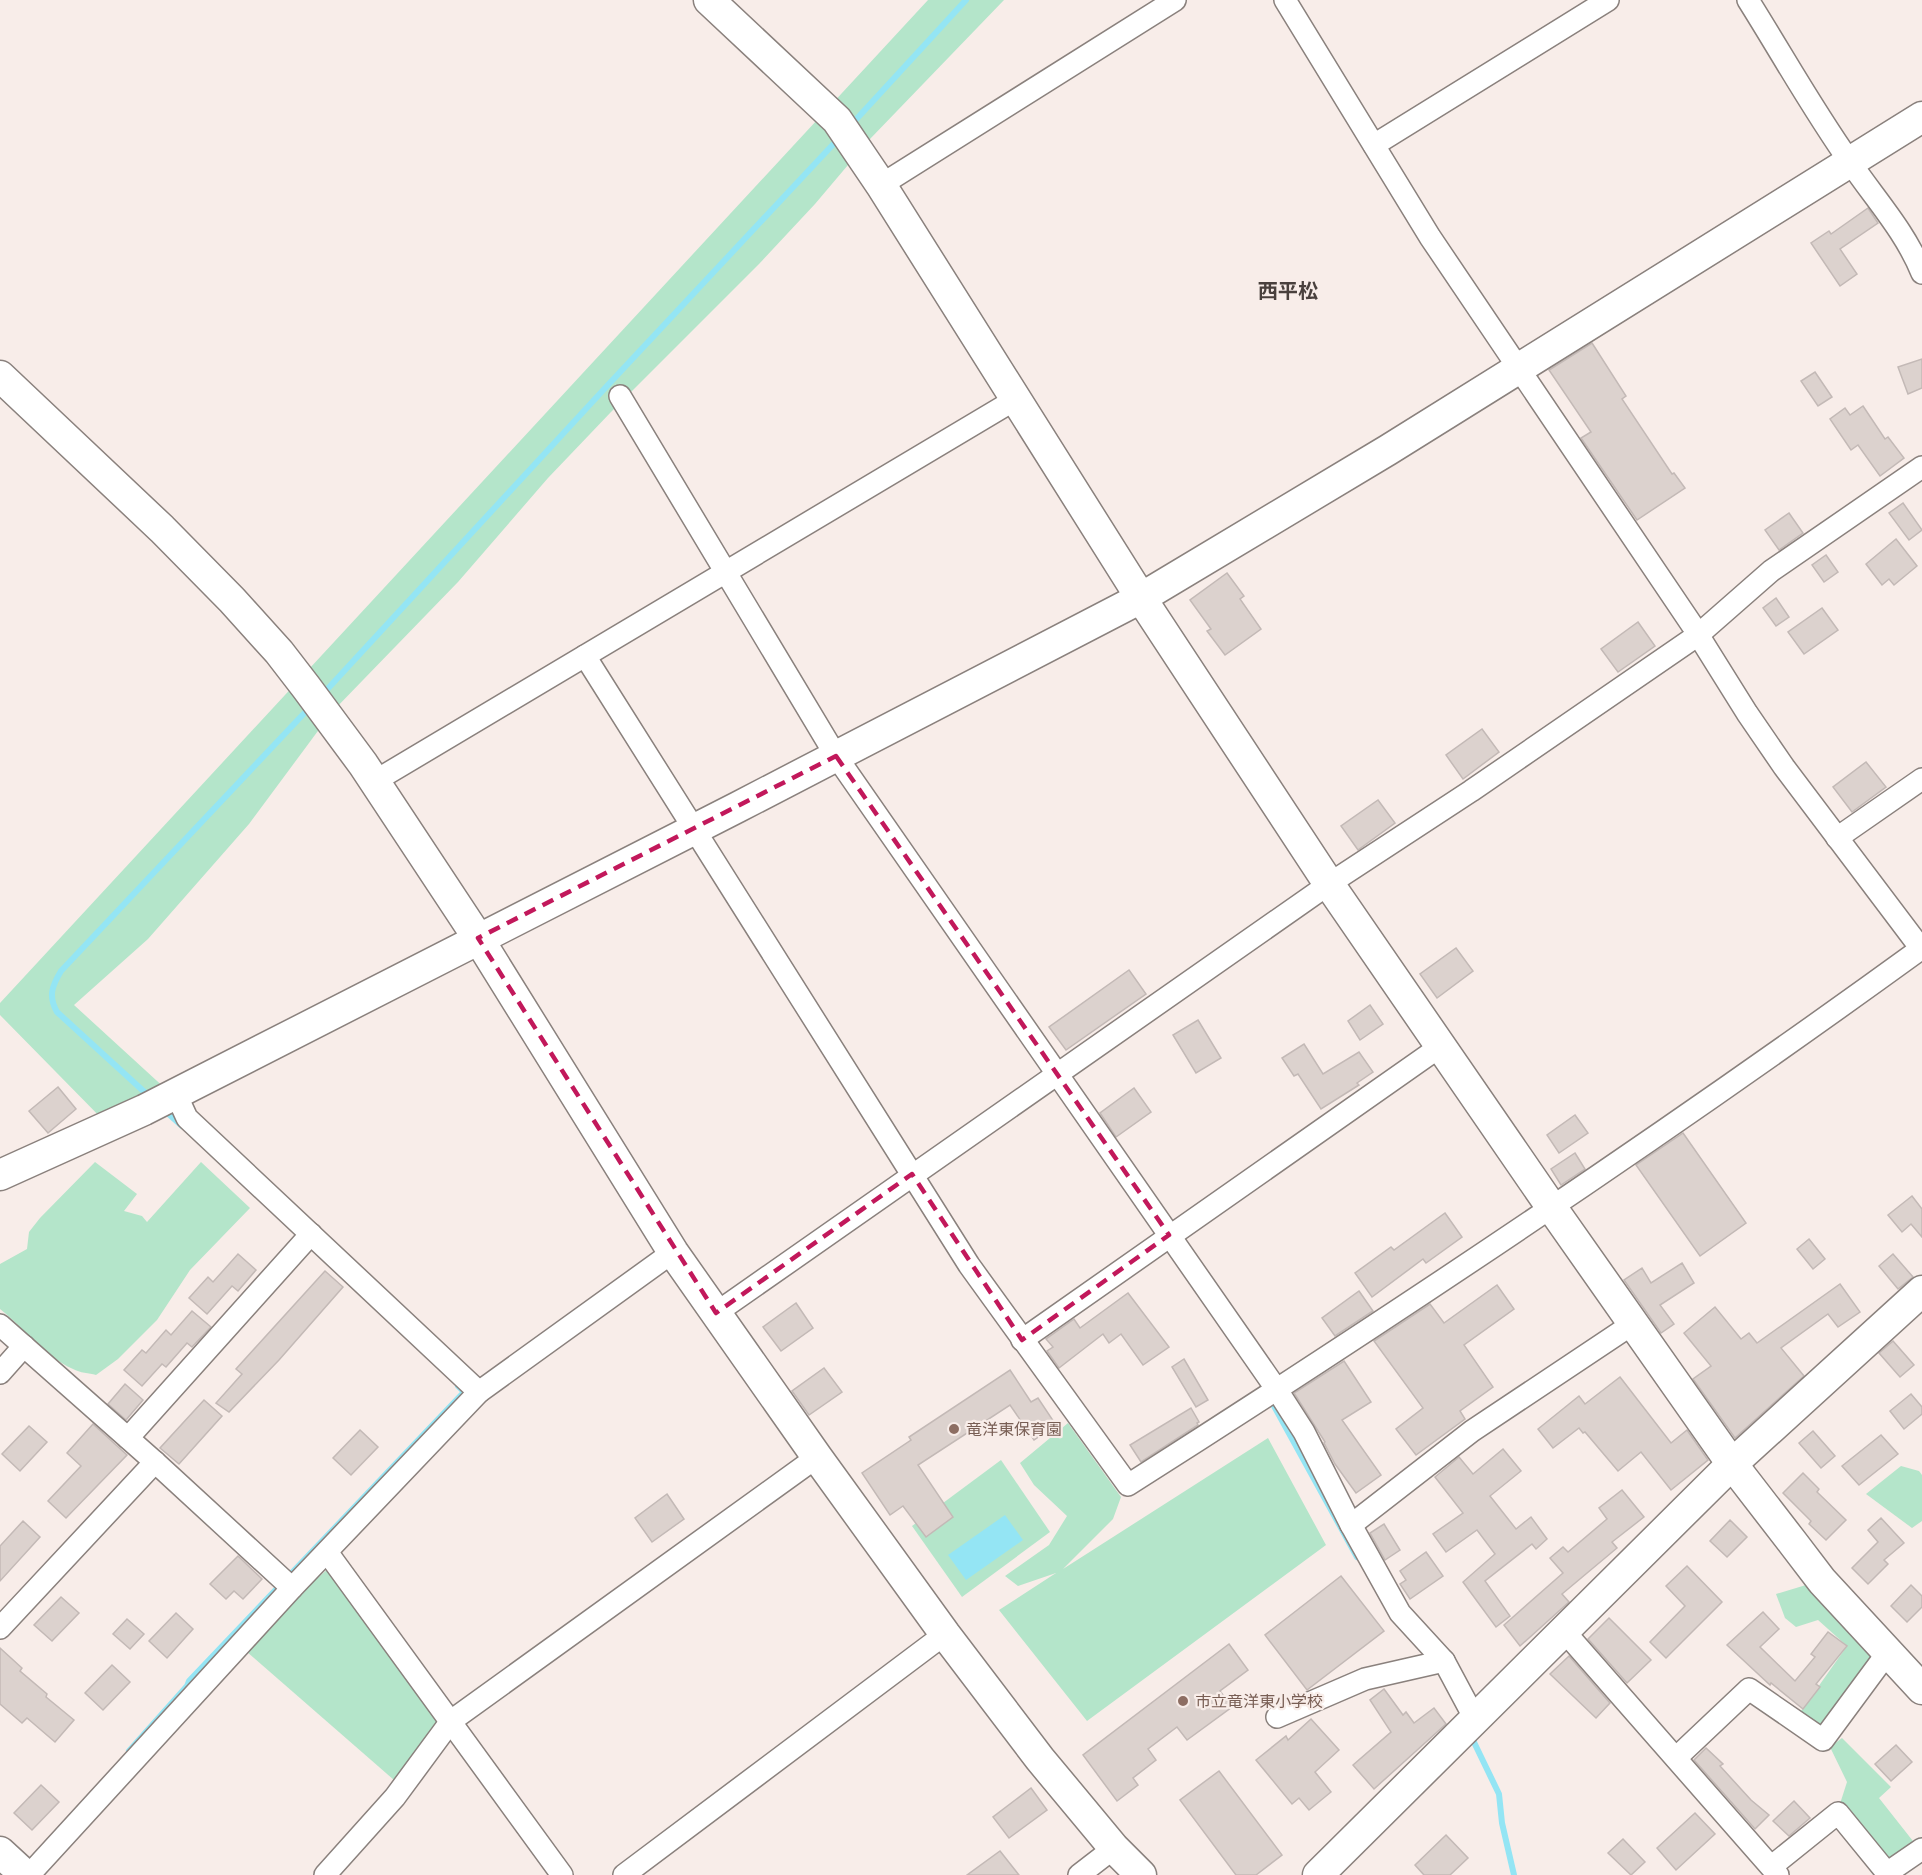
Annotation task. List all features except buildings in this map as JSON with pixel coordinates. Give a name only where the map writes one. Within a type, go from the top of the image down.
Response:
[{"type":"street","points":[[709,0],[844,131],[881,185],[1141,598],[1329,884],[1552,1208],[1732,1464],[1822,1581],[1922,1689]]},
{"type":"street","points":[[881,185],[1175,0]]},
{"type":"street","points":[[585,656],[969,1265],[1128,1485],[1277,1390],[1552,1208],[1922,949],[1784,767],[1747,713],[1698,635],[1430,237],[1285,0]]},
{"type":"street","points":[[1374,145],[1608,0]]},
{"type":"street","points":[[1748,0],[1850,162],[1892,217],[1922,273]]},
{"type":"street","points":[[0,1175],[176,1094],[1141,598],[1388,450],[1922,117]]},
{"type":"street","points":[[0,376],[162,529],[279,651],[375,782],[478,938],[673,1252],[817,1457],[945,1634],[1040,1759],[1114,1848],[1141,1875]]},
{"type":"street","points":[[620,396],[836,756],[1277,1390],[1304,1432],[1351,1525],[1401,1613],[1444,1661],[1475,1719]]},
{"type":"street","points":[[375,782],[1016,399]]},
{"type":"street","points":[[716,1313],[1329,884],[1471,791],[1698,635],[1771,571],[1922,466]]},
{"type":"street","points":[[1837,838],[1922,779]]},
{"type":"street","points":[[1022,1340],[1441,1046]]},
{"type":"street","points":[[176,1094],[187,1118],[479,1392]]},
{"type":"street","points":[[128,1438],[311,1234]]},
{"type":"street","points":[[0,1852],[27,1875],[292,1588],[479,1392],[673,1252]]},
{"type":"street","points":[[1318,1875],[1732,1464],[1922,1291]]},
{"type":"street","points":[[1351,1525],[1472,1431],[1634,1323]]},
{"type":"street","points":[[0,1325],[155,1462],[292,1588]]},
{"type":"street","points":[[0,1373],[24,1346]]},
{"type":"street","points":[[325,1875],[395,1797],[451,1721],[817,1457]]},
{"type":"street","points":[[0,1628],[155,1462]]},
{"type":"street","points":[[327,1552],[562,1875]]},
{"type":"street","points":[[1564,1631],[1775,1871],[1838,1813],[1887,1873],[1922,1849]]},
{"type":"street","points":[[624,1875],[945,1634]]},
{"type":"street","points":[[1676,1758],[1749,1689],[1823,1740],[1888,1652]]},
{"type":"street","points":[[1277,1717],[1365,1679],[1444,1661]]},
{"type":"street","points":[[1079,1875],[1114,1848]]},
{"type":"highlighted area","points":[[836,756],[1169,1235],[1022,1340],[912,1174],[716,1313],[478,938]]},
{"type":"green space","points":[[928,0],[1004,0],[870,139],[815,204],[759,264],[548,478],[458,582],[332,712],[249,824],[148,939],[74,1005],[180,1102],[109,1126],[0,1015],[0,1003]]},
{"type":"green space","points":[[95,1162],[137,1194],[124,1211],[142,1216],[147,1222],[201,1162],[250,1208],[190,1270],[157,1320],[118,1359],[96,1375],[63,1364],[44,1350],[0,1309],[0,1264],[27,1249],[29,1232]]},
{"type":"green space","points":[[1068,1423],[1121,1497],[1113,1519],[1063,1569],[1268,1438],[1326,1545],[1087,1721],[999,1610],[1056,1573],[1018,1586],[1005,1576],[1049,1545],[1067,1516],[1034,1485],[1020,1463]]},
{"type":"green space","points":[[1001,1460],[1050,1532],[962,1597],[912,1526]]},
{"type":"green space","points":[[1901,1466],[1919,1471],[1922,1475],[1922,1521],[1912,1528],[1866,1494]]},
{"type":"green space","points":[[335,1563],[451,1721],[402,1787],[239,1645]]},
{"type":"green space","points":[[1806,1585],[1872,1654],[1865,1684],[1823,1740],[1794,1721],[1847,1646],[1818,1620],[1796,1627],[1785,1618],[1776,1594]]},
{"type":"green space","points":[[1842,1738],[1891,1787],[1879,1798],[1920,1850],[1887,1873],[1838,1810],[1847,1782],[1830,1747]]},
{"type":"water","points":[[1005,1515],[1023,1540],[966,1580],[948,1555]]},
{"type":"waterway","points":[[851,125],[966,0]]},
{"type":"waterway","points":[[322,695],[840,137]]},
{"type":"waterway","points":[[151,1098],[57,1012],[52,996],[55,981],[61,971],[311,706]]},
{"type":"waterway","points":[[163,1109],[182,1126]]},
{"type":"waterway","points":[[129,1751],[189,1681],[464,1392],[458,1386]]},
{"type":"waterway","points":[[1269,1397],[1357,1557]]},
{"type":"waterway","points":[[1471,1736],[1499,1794],[1502,1823],[1514,1875]]},
{"type":"place","name":"竜洋東保育園","points":[[954,1429]]},
{"type":"place","name":"市立竜洋東小学校","points":[[1183,1701]]},
{"type":"district","name":"西平松","points":[[1288,290]]}]
